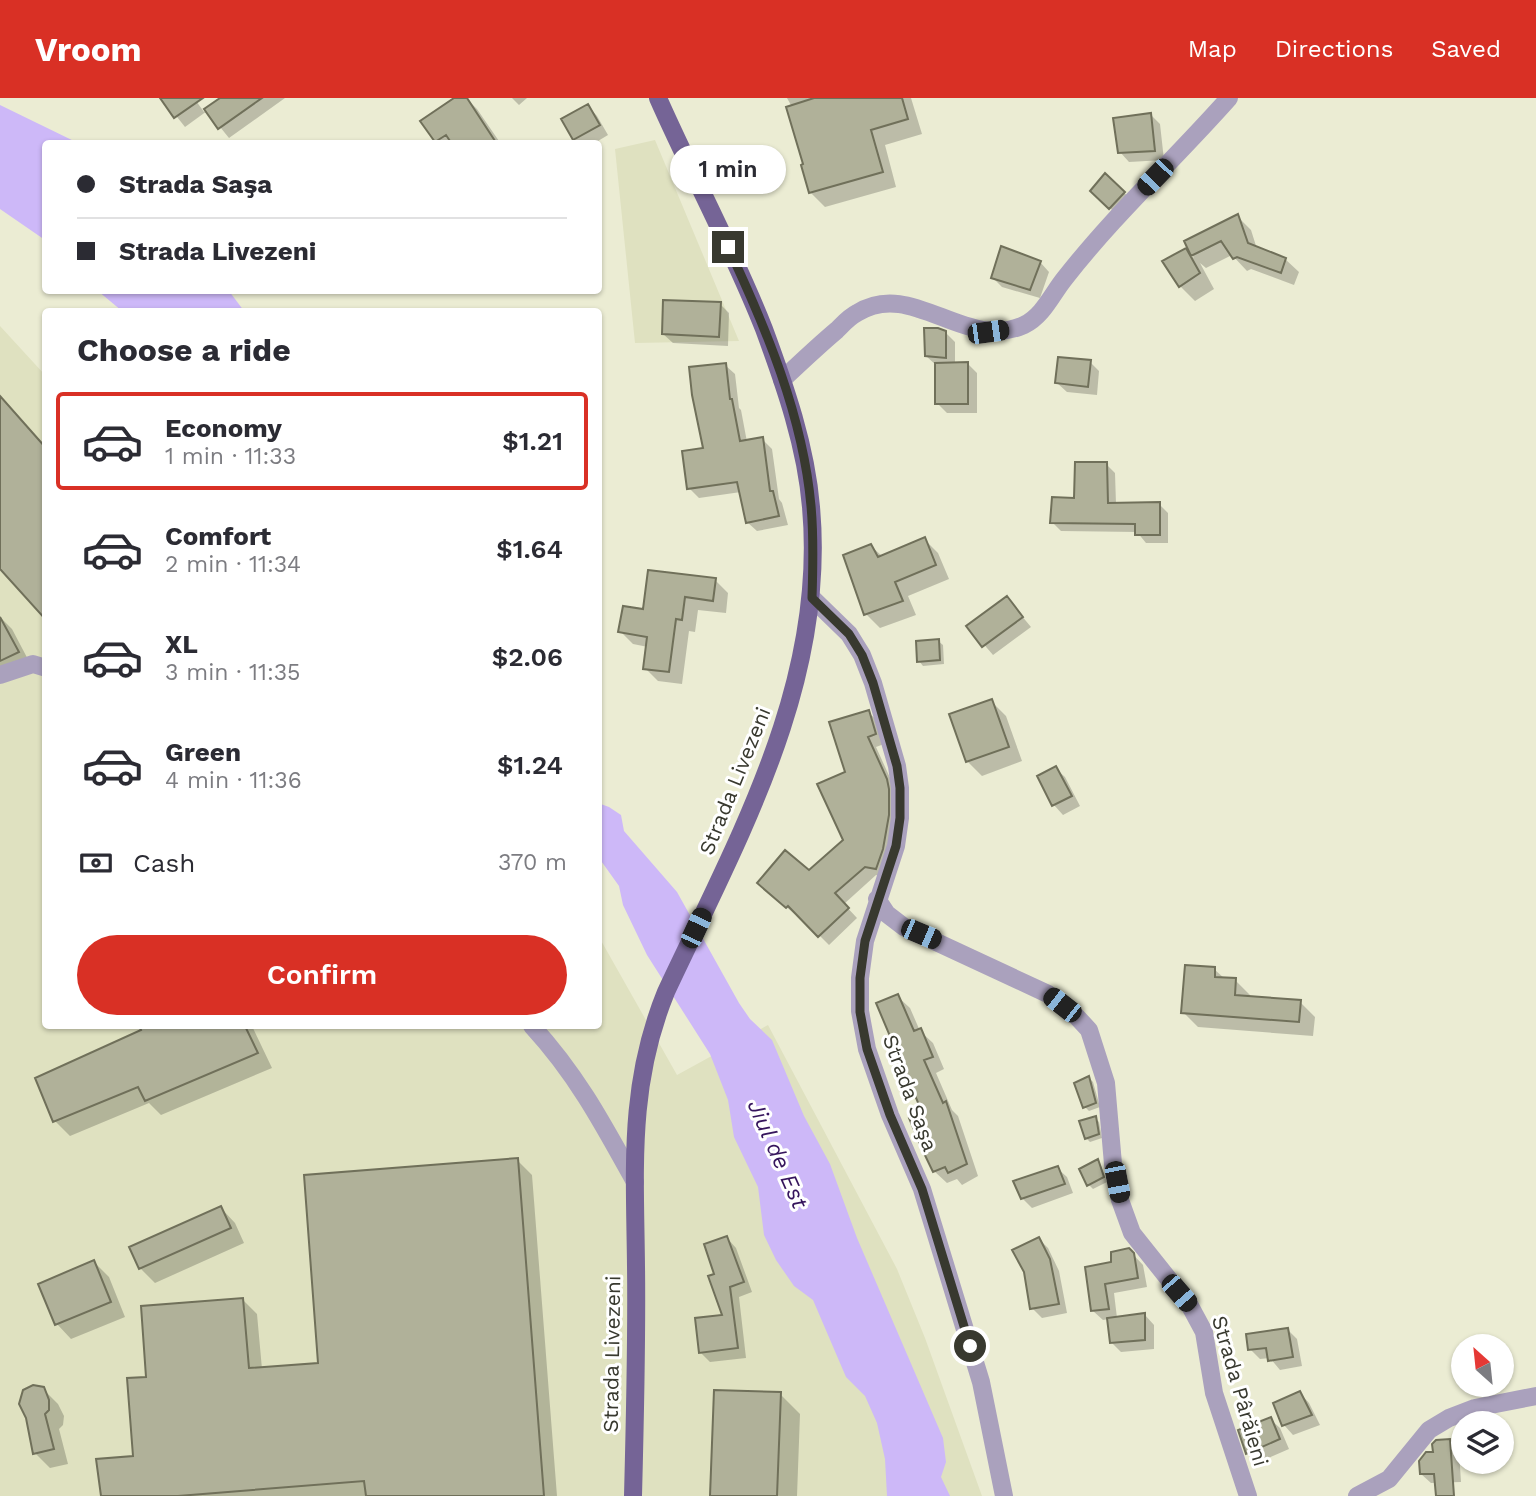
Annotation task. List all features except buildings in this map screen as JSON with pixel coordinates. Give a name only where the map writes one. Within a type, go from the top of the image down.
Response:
[{"type":"main road","name":"Strada Livezeni","points":[[633,1496],[636,1367],[635,1182],[638,1097],[644,1058],[656,1017],[740,837],[779,738],[792,698],[812,598],[813,555],[811,506],[802,450],[782,380],[739,271],[658,98]]},
{"type":"street","points":[[782,380],[856,313],[894,301],[964,327],[988,332],[1025,325],[1039,314],[1104,230],[1229,98]]},
{"type":"street","name":"Strada Saşa","points":[[812,598],[849,634],[862,655],[897,766],[900,818],[896,846],[865,941],[860,978],[860,1012],[867,1049],[890,1115],[922,1189],[981,1382],[1004,1496]]},
{"type":"street","points":[[0,676],[33,664],[42,667]]},
{"type":"street","name":"Strada Pârăieni","points":[[877,899],[887,914],[904,927],[1048,994],[1089,1030],[1107,1083],[1113,1164],[1120,1200],[1132,1233],[1190,1306],[1204,1332],[1214,1393],[1248,1496]]},
{"type":"street","points":[[535,1029],[555,1051],[588,1097],[635,1182]]},
{"type":"street","points":[[1357,1496],[1389,1479],[1429,1430],[1449,1418],[1475,1408],[1536,1396]]},
{"type":"shaded area","points":[[655,140],[739,341],[635,343],[615,149]]},
{"type":"shaded area","points":[[0,326],[42,372],[42,1029],[602,1029],[602,942],[677,1075],[768,1025],[897,1269],[982,1496],[0,1496]]},
{"type":"water","points":[[0,105],[72,140],[42,140],[42,238],[0,209]]},
{"type":"water","points":[[102,294],[231,294],[242,308],[118,308]]},
{"type":"water","name":"Jiul de Est","points":[[602,804],[621,815],[624,831],[677,892],[739,1003],[750,1019],[772,1040],[804,1116],[830,1164],[857,1238],[943,1438],[946,1462],[941,1477],[950,1496],[887,1496],[885,1459],[877,1423],[865,1396],[846,1377],[813,1300],[794,1286],[776,1260],[764,1235],[758,1187],[734,1137],[728,1100],[710,1054],[647,955],[623,905],[619,886],[602,862]]},
{"type":"route","points":[[728,247],[782,380],[802,450],[811,506],[812,598],[835,618],[862,655],[897,766],[900,818],[896,846],[865,941],[860,978],[860,1012],[867,1049],[890,1115],[922,1189],[970,1346]]}]
